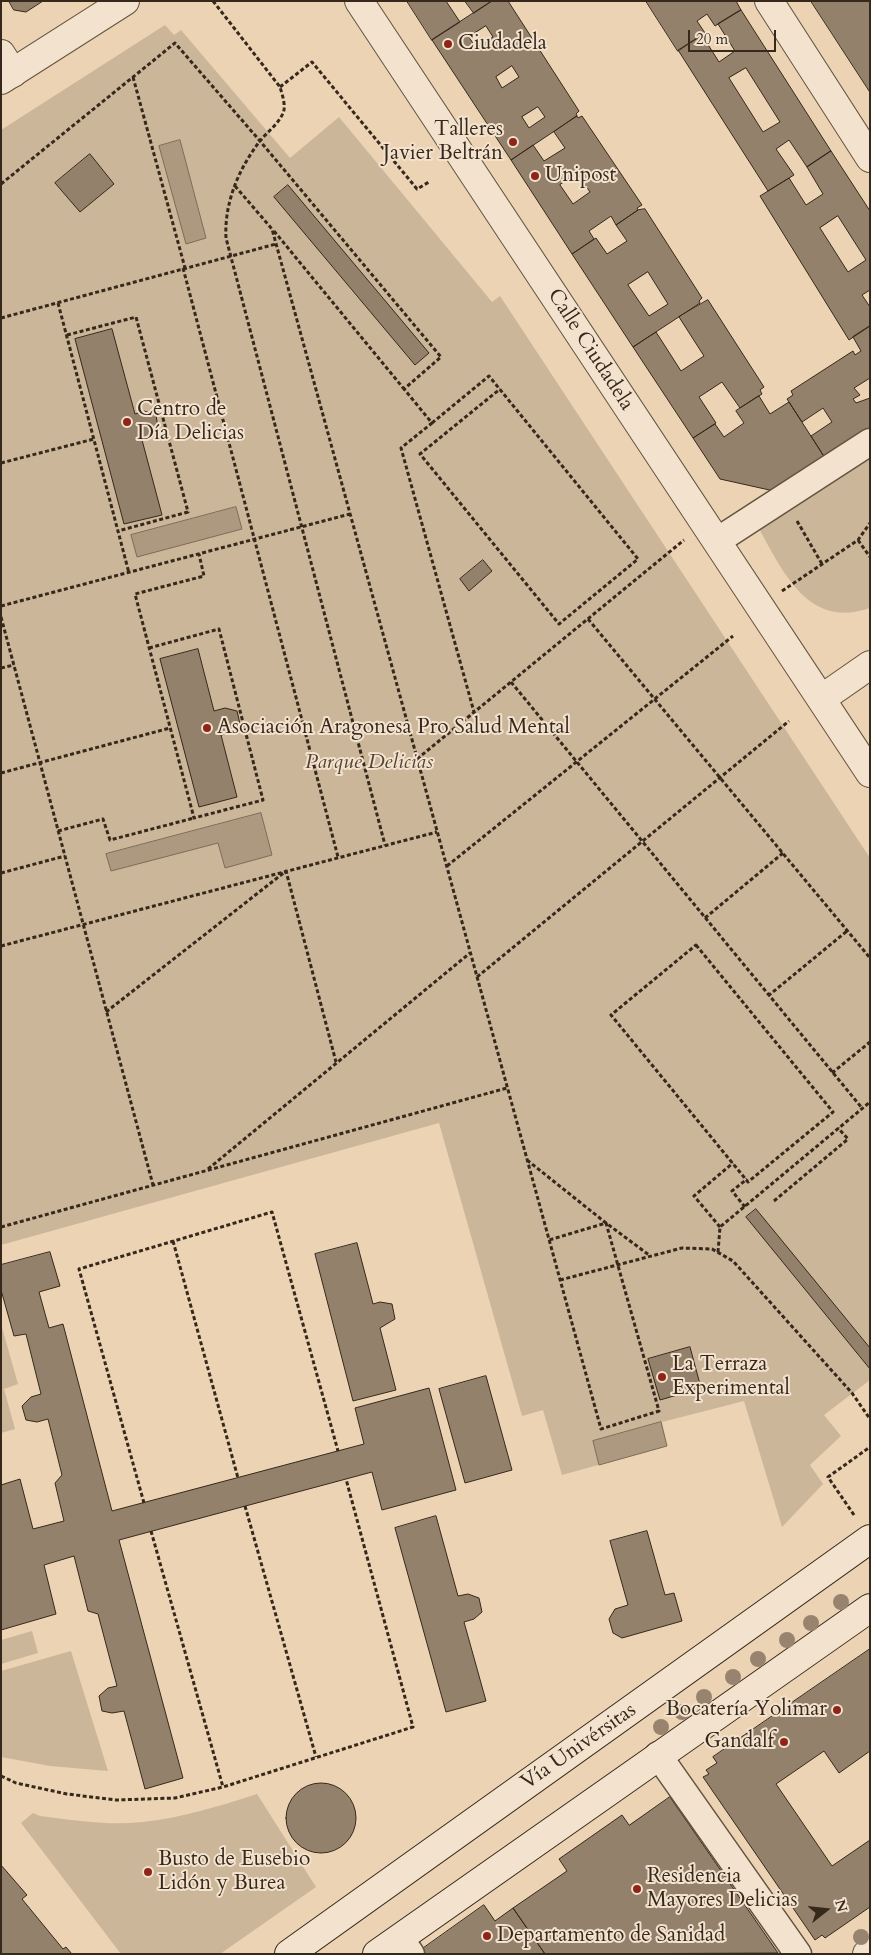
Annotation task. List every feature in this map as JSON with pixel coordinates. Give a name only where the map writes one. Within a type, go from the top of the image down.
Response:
[{"type":"street","points":[[5,69],[125,1]]},
{"type":"street","name":"Calle Ciudadela","points":[[359,1],[870,772]]},
{"type":"street","points":[[770,1],[870,158]]},
{"type":"street","points":[[717,541],[870,442]]},
{"type":"street","points":[[821,699],[870,666]]},
{"type":"street","name":"Vía Univérsitas","points":[[289,1954],[865,1531]]},
{"type":"street","points":[[377,1954],[406,1946],[658,1755],[870,1608]]},
{"type":"street","points":[[658,1755],[798,1954]]},
{"type":"path","points":[[213,1],[280,87],[284,110],[280,118],[260,141],[235,186],[225,223],[229,256],[385,846]]},
{"type":"path","points":[[1,184],[175,43],[260,141],[441,357],[404,389]]},
{"type":"path","points":[[280,87],[312,62],[417,189],[428,182]]},
{"type":"path","points":[[133,77],[338,858]]},
{"type":"path","points":[[235,186],[432,423]]},
{"type":"path","points":[[272,230],[600,1430],[659,1411],[606,1224]]},
{"type":"path","points":[[1,318],[276,244]]},
{"type":"path","points":[[58,303],[129,572]]},
{"type":"path","points":[[67,335],[136,316],[188,512],[118,531]]},
{"type":"path","points":[[474,712],[401,448],[489,376],[638,559],[559,624],[420,454],[500,390]]},
{"type":"path","points":[[1,463],[94,439]]},
{"type":"path","points":[[784,498],[822,564]]},
{"type":"path","points":[[1,606],[350,514]]},
{"type":"path","points":[[777,594],[858,540],[870,523]]},
{"type":"path","points":[[858,540],[870,556]]},
{"type":"path","points":[[417,759],[680,544]]},
{"type":"path","points":[[194,818],[135,594],[204,576],[199,554]]},
{"type":"path","points":[[1,616],[153,1185]]},
{"type":"path","points":[[588,619],[870,958]]},
{"type":"path","points":[[58,831],[103,819],[110,840],[264,800],[219,629],[149,648]]},
{"type":"path","points":[[447,866],[733,636]]},
{"type":"path","points":[[1,668],[14,665]]},
{"type":"path","points":[[511,682],[862,1108]]},
{"type":"path","points":[[477,977],[789,722]]},
{"type":"path","points":[[1,773],[170,728]]},
{"type":"path","points":[[1,946],[437,832]]},
{"type":"path","points":[[705,918],[783,853]]},
{"type":"path","points":[[1,873],[65,856]]},
{"type":"path","points":[[106,1012],[286,871]]},
{"type":"path","points":[[286,871],[336,1062]]},
{"type":"path","points":[[768,996],[847,931]]},
{"type":"path","points":[[696,945],[833,1112],[748,1182],[734,1163],[611,1015],[696,945]]},
{"type":"path","points":[[206,1170],[470,952]]},
{"type":"path","points":[[832,1073],[870,1042]]},
{"type":"path","points":[[1,1227],[507,1088]]},
{"type":"path","points":[[720,1228],[870,1102]]},
{"type":"path","points":[[774,1201],[848,1139],[838,1128]]},
{"type":"path","points":[[526,1159],[606,1224],[649,1255]]},
{"type":"path","points":[[718,1252],[720,1228],[694,1196],[734,1163]]},
{"type":"path","points":[[745,1207],[732,1191],[747,1179]]},
{"type":"path","points":[[144,1503],[78,1269],[272,1212],[338,1451]]},
{"type":"path","points":[[549,1240],[606,1224]]},
{"type":"path","points":[[173,1241],[238,1478]]},
{"type":"path","points":[[560,1280],[649,1255],[694,1247],[718,1252],[733,1261],[852,1394],[870,1418]]},
{"type":"path","points":[[865,1531],[828,1476],[870,1447]]},
{"type":"path","points":[[1,1776],[16,1783],[67,1794],[116,1800],[175,1798],[223,1787],[413,1727],[346,1479]]},
{"type":"path","points":[[246,1506],[316,1758]]},
{"type":"path","points":[[151,1531],[223,1787]]},
{"type":"green space","name":"Parque Delicias","points":[[165,25],[174,35],[181,30],[290,158],[339,117],[492,302],[500,296],[870,858],[870,1380],[824,1415],[841,1436],[810,1465],[823,1484],[782,1527],[744,1401],[662,1422],[667,1446],[562,1475],[543,1410],[522,1416],[439,1123],[1,1245],[1,130]]},
{"type":"green space","points":[[870,442],[870,608],[847,613],[828,610],[811,602],[797,589],[784,573],[753,518]]},
{"type":"green space","points":[[1,1324],[18,1384],[4,1389],[15,1429],[1,1433]]},
{"type":"green space","points":[[32,1631],[38,1653],[1,1664],[1,1640]]},
{"type":"green space","points":[[71,1651],[108,1771],[50,1766],[1,1757],[1,1671]]},
{"type":"green space","points":[[257,1794],[316,1887],[220,1954],[121,1954],[21,1823],[33,1813],[40,1816],[91,1822],[142,1822],[186,1815]]},
{"type":"shaded area","points":[[180,140],[206,238],[186,244],[159,146]]},
{"type":"shaded area","points":[[236,507],[242,529],[137,557],[131,535]]},
{"type":"shaded area","points":[[261,813],[272,855],[225,868],[218,843],[111,871],[106,854]]},
{"type":"shaded area","points":[[661,1422],[667,1446],[599,1465],[593,1441]]},
{"type":"building","points":[[9,1],[43,1],[26,12],[14,10]]},
{"type":"building","points":[[407,1],[446,1],[460,22],[432,40]]},
{"type":"building","points":[[465,1],[492,1],[474,13]]},
{"type":"building","points":[[492,1],[508,1],[579,111],[576,114],[577,116],[511,160],[432,40]],"holes":[[[486,26],[493,37],[476,48],[469,37]],[[512,66],[519,77],[502,88],[496,77]],[[538,107],[545,117],[529,128],[522,117]]]},
{"type":"building","points":[[646,1],[736,1],[741,10],[715,26],[707,14],[697,21],[705,33],[678,51]]},
{"type":"building","points":[[811,1],[870,1],[870,92]]},
{"type":"building","points":[[741,10],[831,151],[807,167],[789,140],[776,149],[794,175],[768,191],[678,50],[702,35],[719,62],[735,51],[718,24]],"holes":[[[746,68],[780,122],[763,132],[729,78]]]},
{"type":"building","points":[[577,116],[578,118],[582,116],[642,205],[637,208],[638,210],[616,225],[611,216],[589,231],[594,239],[572,254],[511,160],[533,145],[544,161],[565,148],[554,132]],"holes":[[[577,173],[590,192],[573,204],[560,185]]]},
{"type":"building","points":[[831,151],[870,211],[870,290],[862,295],[870,307],[870,326],[849,340],[760,196],[789,178],[806,205],[823,194],[807,167]],"holes":[[[838,216],[866,260],[848,272],[820,228]]]},
{"type":"building","points":[[90,154],[114,184],[80,212],[55,183]]},
{"type":"building","points":[[288,185],[429,353],[415,365],[274,197]]},
{"type":"building","points":[[645,209],[702,298],[699,301],[700,303],[633,347],[572,254],[596,238],[607,254],[627,241],[616,225],[638,210]],"holes":[[[648,272],[668,304],[649,316],[628,285]]]},
{"type":"building","points":[[708,300],[764,387],[760,390],[762,394],[740,408],[722,382],[699,397],[716,423],[693,438],[633,347],[656,332],[681,371],[704,356],[679,317]]},
{"type":"building","points":[[870,326],[870,378],[854,388],[860,395],[853,399],[856,403],[870,398],[870,430],[825,458],[811,436],[832,422],[823,408],[802,422],[787,399],[793,395],[791,391],[853,351],[855,355],[861,351],[853,337]]},
{"type":"building","name":"Centro de Día Delicias","points":[[112,329],[135,414],[144,411],[156,415],[158,428],[151,437],[142,440],[162,515],[124,524],[75,339]]},
{"type":"building","points":[[759,396],[770,414],[789,402],[825,458],[774,491],[720,479],[693,438],[715,424],[724,437],[744,423],[736,411]]},
{"type":"building","points":[[483,560],[492,571],[469,591],[460,579]]},
{"type":"building","name":"Asociación Aragonesa Pro Salud Mental","points":[[198,649],[214,711],[225,708],[237,711],[240,724],[231,733],[221,735],[237,797],[199,807],[160,659]]},
{"type":"building","points":[[756,1209],[870,1348],[870,1369],[746,1217]]},
{"type":"building","points":[[357,1243],[373,1304],[380,1302],[392,1304],[395,1319],[380,1328],[396,1390],[353,1401],[315,1254]]},
{"type":"building","points":[[50,1252],[60,1286],[39,1292],[49,1328],[63,1324],[112,1511],[364,1444],[355,1408],[429,1388],[456,1490],[382,1510],[372,1472],[119,1540],[183,1778],[145,1789],[124,1711],[112,1713],[102,1711],[99,1696],[108,1688],[117,1686],[98,1614],[88,1611],[74,1556],[44,1565],[56,1614],[1,1630],[1,1485],[20,1479],[33,1529],[64,1521],[55,1483],[62,1475],[48,1419],[37,1422],[26,1420],[22,1406],[31,1397],[41,1394],[26,1334],[14,1336],[1,1290],[1,1265]]},
{"type":"building","points":[[690,1347],[701,1388],[660,1400],[648,1359]]},
{"type":"building","points":[[486,1376],[512,1470],[465,1483],[439,1389]]},
{"type":"building","points":[[436,1516],[458,1596],[468,1594],[479,1598],[482,1612],[474,1619],[464,1622],[486,1701],[446,1712],[395,1528]]},
{"type":"building","points":[[647,1531],[665,1595],[674,1593],[682,1621],[622,1638],[613,1633],[609,1619],[615,1609],[628,1605],[610,1541]]},
{"type":"building","points":[[870,1649],[870,1751],[839,1773],[824,1751],[776,1784],[832,1866],[870,1840],[870,1907],[825,1938],[822,1935],[815,1940],[703,1777],[709,1774],[706,1770],[717,1763],[713,1757]]},
{"type":"building","points":[[321,1783],[334,1786],[346,1793],[353,1805],[356,1818],[353,1831],[346,1843],[334,1850],[321,1853],[308,1850],[296,1843],[289,1831],[286,1818],[289,1805],[296,1793],[308,1786]]},
{"type":"building","name":"Residencia Mayores Delicias","points":[[670,1797],[778,1953],[545,1954],[513,1908],[567,1871],[559,1859],[622,1815],[629,1825]]},
{"type":"building","points":[[1,1865],[27,1895],[22,1899],[63,1949],[66,1947],[72,1954],[1,1954]]},
{"type":"building","name":"Departamento de Sanidad","points":[[484,1905],[495,1921],[513,1908],[545,1954],[420,1954],[418,1952]]},
{"type":"place","name":"Ciudadela","points":[[448,44]]},
{"type":"place","name":"Talleres Javier Beltrán","points":[[513,142]]},
{"type":"place","name":"Unipost","points":[[535,176]]},
{"type":"place","name":"Centro de Día Delicias","points":[[127,422]]},
{"type":"place","name":"Asociación Aragonesa Pro Salud Mental","points":[[207,728]]},
{"type":"place","name":"La Terraza Experimental","points":[[662,1377]]},
{"type":"place","name":"Bocatería Yolimar","points":[[837,1710]]},
{"type":"place","name":"Gandalf","points":[[784,1742]]},
{"type":"place","name":"Busto de Eusebio Lidón y Burea","points":[[148,1872]]},
{"type":"place","name":"Residencia Mayores Delicias","points":[[637,1889]]},
{"type":"place","name":"Departamento de Sanidad","points":[[487,1936]]}]
